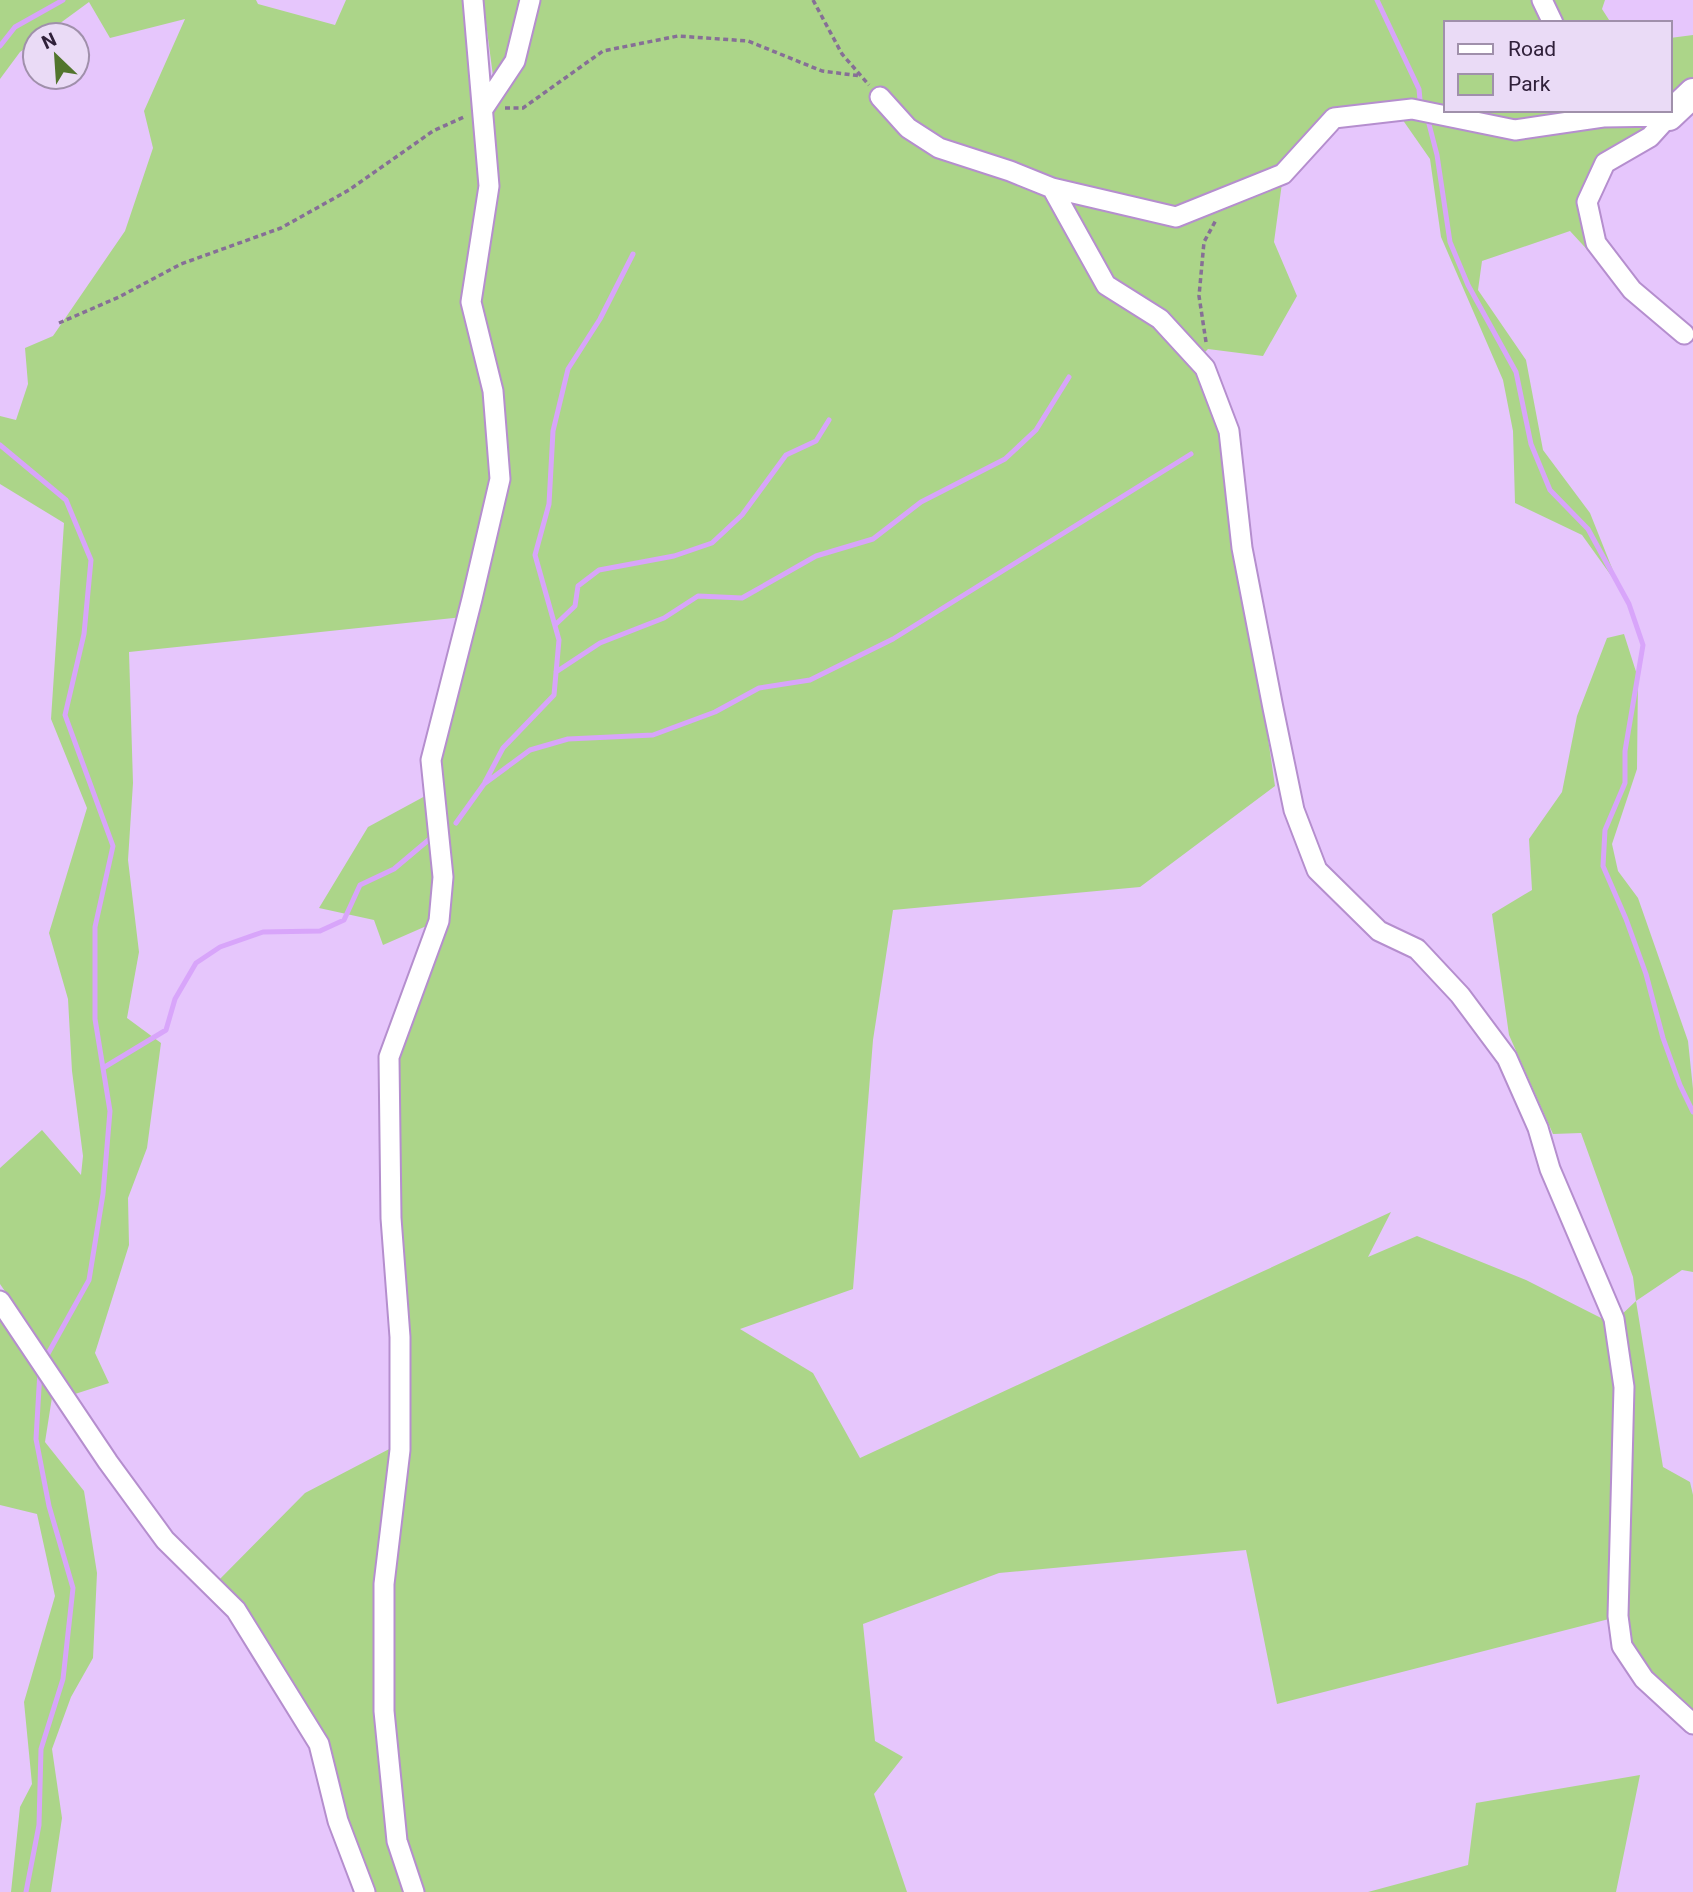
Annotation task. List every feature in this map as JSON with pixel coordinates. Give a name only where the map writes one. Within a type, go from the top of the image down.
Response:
[{"type":"street","points":[[414,1892],[397,1841],[384,1711],[384,1584],[400,1450],[400,1337],[391,1218],[389,1057],[439,921],[443,877],[430,760],[472,599],[499,479],[493,391],[471,302],[489,186],[473,0]]},
{"type":"street","points":[[483,109],[515,61],[530,0]]},
{"type":"street","points":[[1542,0],[1552,21]]},
{"type":"street","points":[[1684,334],[1632,290],[1596,243],[1587,202],[1605,163],[1650,137],[1693,93]]},
{"type":"street","points":[[880,97],[908,128],[939,148],[1052,188],[1177,217],[1283,174],[1334,118],[1412,109],[1515,130],[1625,113],[1669,116]]},
{"type":"street","points":[[1052,188],[1106,285],[1160,318],[1205,368],[1229,431],[1242,548],[1294,810],[1317,870],[1380,931],[1417,949],[1460,995],[1507,1058],[1538,1128],[1550,1170],[1614,1319],[1624,1387],[1618,1616],[1622,1646],[1644,1679],[1693,1724]]},
{"type":"street","points":[[0,1301],[108,1462],[165,1540],[236,1610],[319,1744],[338,1821],[365,1892]]},
{"type":"path","points":[[813,0],[842,54],[880,97]]},
{"type":"path","points":[[59,323],[119,297],[181,264],[281,228],[349,190],[433,131],[483,109],[523,108],[603,51],[678,36],[748,41],[822,71],[861,76]]},
{"type":"path","points":[[1205,368],[1208,349],[1199,296],[1204,242],[1231,194]]},
{"type":"green space","points":[[0,0],[256,0],[258,4],[335,25],[346,0],[468,0],[483,187],[465,305],[487,396],[493,479],[463,617],[129,652],[133,783],[128,860],[139,952],[127,1018],[161,1043],[147,1148],[128,1198],[129,1245],[95,1353],[109,1383],[75,1394],[0,1284],[0,1168],[42,1130],[81,1175],[83,1156],[72,1071],[68,999],[49,933],[87,808],[51,719],[64,523],[0,484],[0,416],[16,420],[28,384],[25,348],[53,336],[125,231],[153,148],[144,111],[185,19],[110,38],[89,2],[63,21],[21,21],[21,51],[0,79]]},
{"type":"green space","points":[[483,0],[523,0],[507,57],[493,76]]},
{"type":"green space","points":[[539,0],[1534,0],[1544,21],[1444,21],[1444,110],[1333,112],[1280,168],[1176,211],[1054,183],[904,134],[1048,193],[1101,292],[1154,323],[1197,372],[1223,432],[1275,786],[1140,887],[893,910],[873,1040],[853,1289],[740,1329],[813,1373],[860,1458],[1391,1212],[1368,1257],[1417,1236],[1526,1280],[1607,1321],[1616,1392],[1609,1619],[1277,1704],[1246,1550],[999,1573],[863,1624],[875,1741],[903,1757],[874,1794],[907,1892],[424,1892],[407,1841],[393,1709],[397,1058],[449,922],[438,760],[508,481],[479,302],[490,118],[521,64]]},
{"type":"green space","points":[[1551,0],[1605,0],[1602,9],[1610,21],[1561,21]]},
{"type":"green space","points":[[1693,35],[1693,82],[1672,101],[1672,38]]},
{"type":"green space","points":[[1456,112],[1586,112],[1516,125]]},
{"type":"green space","points":[[1400,116],[1514,137],[1610,123],[1655,121],[1581,201],[1593,256],[1570,231],[1482,261],[1478,290],[1526,360],[1543,450],[1590,513],[1620,588],[1582,535],[1515,503],[1513,431],[1503,380],[1441,237],[1430,159]]},
{"type":"green space","points":[[1282,183],[1274,242],[1297,296],[1263,356],[1208,349],[1202,355],[1110,279],[1063,197],[1178,224]]},
{"type":"green space","points":[[1624,634],[1638,678],[1637,769],[1612,844],[1618,871],[1638,898],[1688,1041],[1693,1089],[1693,1272],[1682,1270],[1636,1301],[1633,1277],[1581,1133],[1553,1134],[1509,1035],[1492,914],[1532,890],[1529,839],[1562,792],[1577,716],[1607,638]]},
{"type":"green space","points":[[427,795],[435,875],[431,924],[383,945],[374,920],[319,908],[368,827]]},
{"type":"green space","points":[[1636,1301],[1663,1467],[1690,1482],[1693,1495],[1693,1717],[1648,1675],[1629,1644],[1623,1614],[1618,1318]]},
{"type":"green space","points":[[0,1312],[53,1391],[45,1442],[84,1491],[97,1573],[93,1658],[71,1697],[52,1749],[62,1818],[51,1892],[11,1892],[20,1807],[32,1784],[24,1702],[55,1596],[37,1514],[0,1505]]},
{"type":"green space","points":[[395,1446],[378,1583],[408,1892],[372,1892],[346,1821],[323,1741],[215,1584],[305,1493]]},
{"type":"green space","points":[[1640,1775],[1616,1892],[1368,1892],[1468,1865],[1476,1803]]},
{"type":"waterway","points":[[0,46],[15,27],[63,0]]},
{"type":"waterway","points":[[1377,0],[1419,89],[1420,100]]},
{"type":"waterway","points":[[1429,124],[1437,155],[1450,242],[1468,285],[1516,372],[1531,444],[1550,490],[1588,529],[1629,604],[1643,645],[1625,751],[1625,783],[1605,830],[1603,866],[1626,919],[1646,974],[1663,1038],[1693,1112]]},
{"type":"waterway","points":[[485,782],[503,748],[554,695],[559,640],[535,555],[549,504],[553,431],[568,369],[600,319],[633,254]]},
{"type":"waterway","points":[[556,672],[600,643],[664,618],[698,596],[742,598],[816,556],[873,539],[921,502],[1005,459],[1036,430],[1069,377]]},
{"type":"waterway","points":[[555,625],[575,606],[578,586],[599,570],[674,556],[712,543],[742,515],[786,455],[816,441],[829,420]]},
{"type":"waterway","points":[[0,445],[66,500],[91,560],[84,634],[65,715],[113,846],[95,927],[95,1019],[110,1111],[103,1194],[89,1280],[45,1359]]},
{"type":"waterway","points":[[456,823],[484,784],[530,750],[568,739],[653,735],[715,712],[759,688],[810,680],[893,639],[1191,454]]},
{"type":"waterway","points":[[103,1068],[166,1030],[175,999],[196,963],[220,947],[263,932],[320,931],[344,920],[360,885],[394,869],[432,837]]},
{"type":"waterway","points":[[26,1892],[39,1825],[41,1749],[63,1679],[73,1588],[49,1506],[36,1439],[40,1371]]}]
